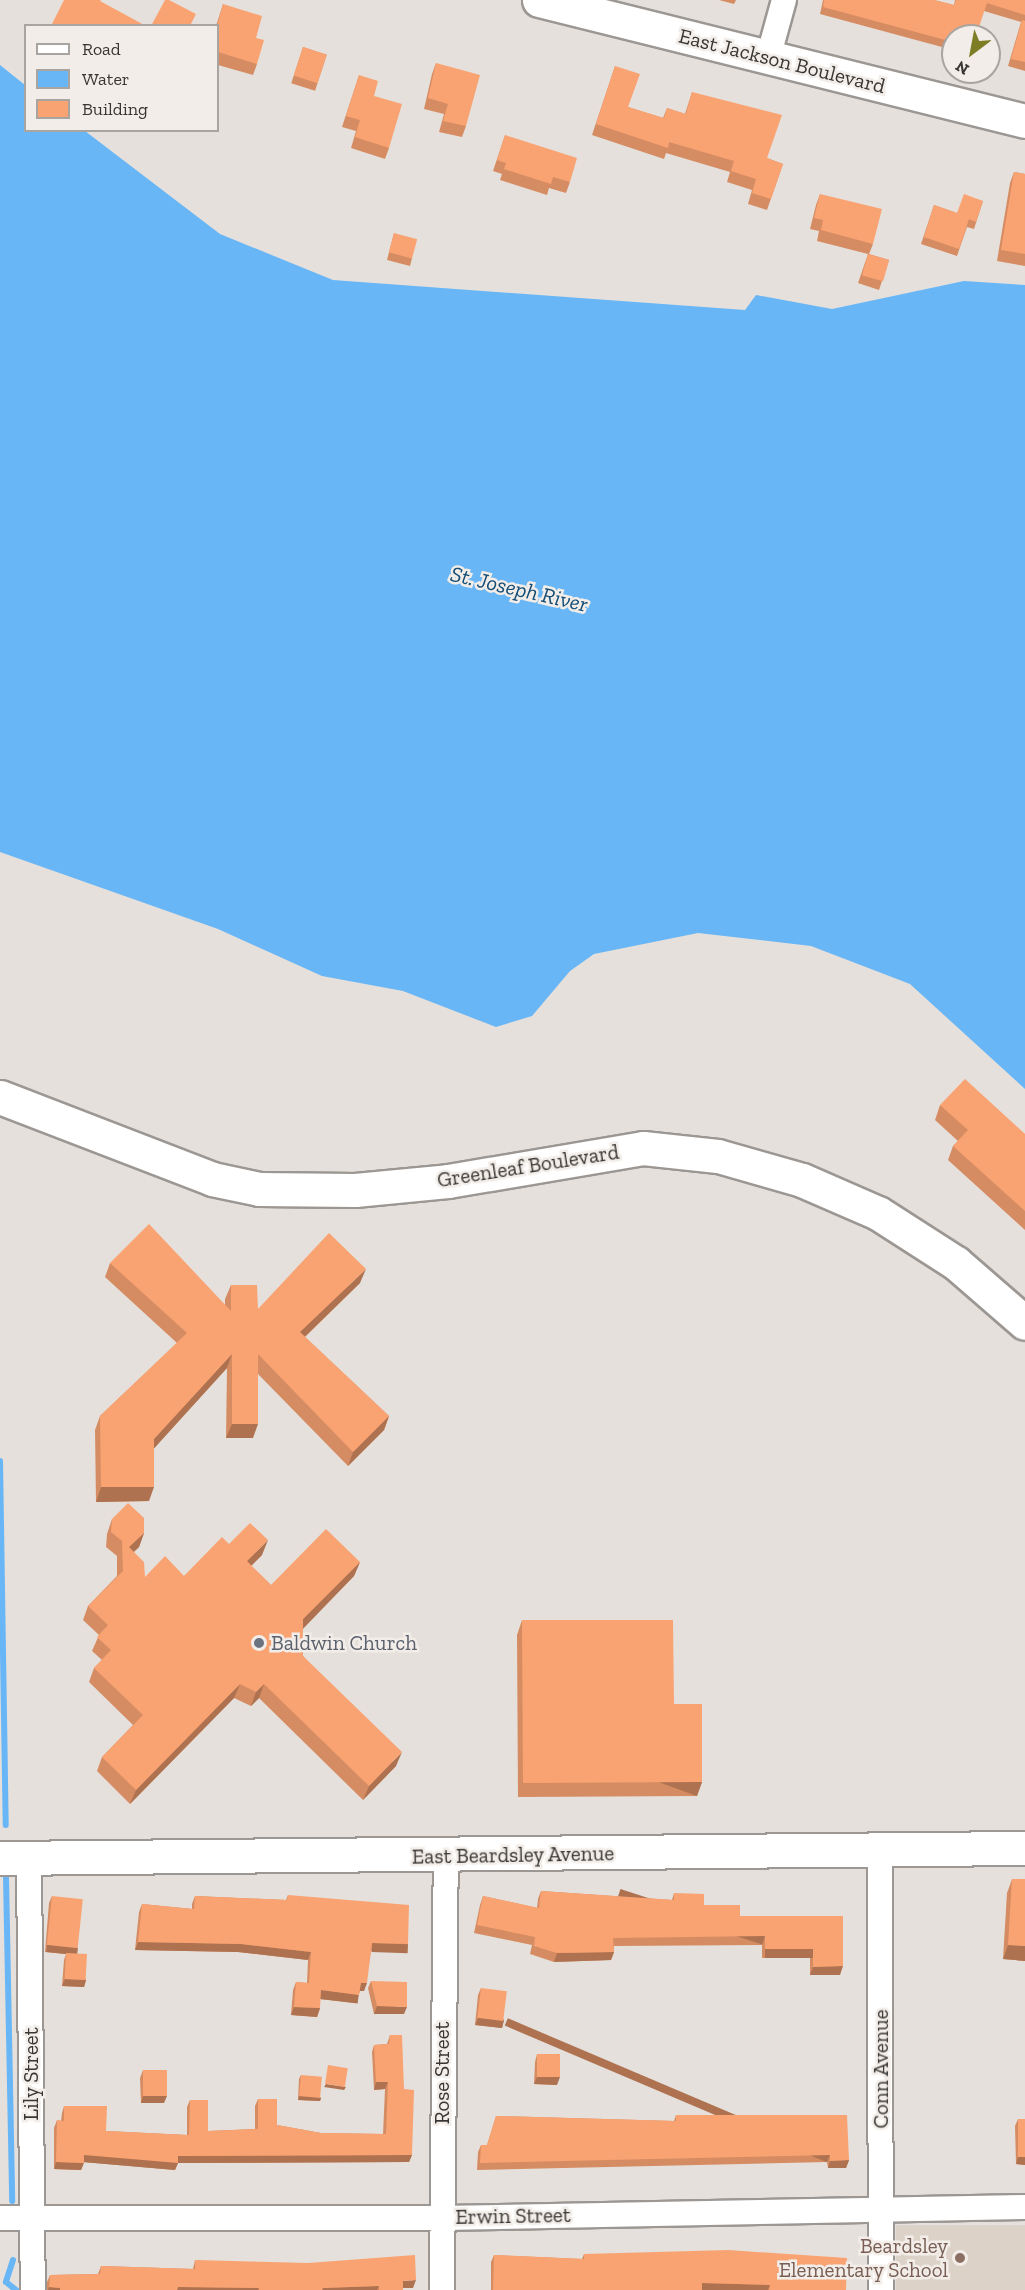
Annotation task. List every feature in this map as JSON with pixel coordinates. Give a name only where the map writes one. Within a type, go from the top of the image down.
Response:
[{"type":"street","name":"East Jackson Boulevard","points":[[539,0],[1025,121]]},
{"type":"street","points":[[768,58],[784,0]]},
{"type":"street","name":"Greenleaf Boulevard","points":[[0,1097],[212,1179],[259,1189],[355,1190],[448,1181],[643,1148],[718,1156],[802,1180],[878,1213],[956,1263],[1025,1323]]},
{"type":"street","name":"East Beardsley Avenue","points":[[15,1858],[446,1856],[1025,1848]]},
{"type":"street","name":"Conn Avenue","points":[[880,1849],[881,2290]]},
{"type":"street","name":"Rose Street","points":[[442,2290],[446,1856]]},
{"type":"street","name":"Lily Street","points":[[15,1858],[32,2217],[33,2290]]},
{"type":"street","name":"Erwin Street","points":[[0,2218],[441,2218],[1025,2206]]},
{"type":"shaded area","name":"Beardsley Elementary School","points":[[896,2225],[1025,2225],[1025,2290],[896,2290]]},
{"type":"water","name":"St. Joseph River","points":[[0,65],[24,84],[24,132],[86,132],[220,234],[333,280],[745,310],[756,295],[832,309],[964,281],[1025,285],[1025,1089],[910,984],[811,946],[698,933],[594,954],[570,971],[532,1016],[496,1027],[403,991],[322,976],[218,929],[0,852]]},
{"type":"building","points":[[64,0],[101,0],[142,24],[52,24]]},
{"type":"building","points":[[165,0],[196,14],[191,24],[152,24]]},
{"type":"building","points":[[824,0],[934,0],[954,5],[956,0],[1025,0],[1025,15],[987,3],[980,24],[941,24],[941,39],[823,7]]},
{"type":"building","points":[[223,4],[262,16],[256,38],[264,40],[257,64],[219,52],[218,24]]},
{"type":"building","points":[[1022,20],[1025,21],[1025,62],[1011,59]]},
{"type":"building","points":[[303,47],[327,55],[318,83],[294,76]]},
{"type":"building","points":[[436,63],[480,75],[466,126],[443,121],[448,104],[428,98]]},
{"type":"building","points":[[615,66],[640,74],[628,107],[664,118],[667,108],[686,114],[692,92],[782,115],[767,158],[783,164],[771,199],[752,193],[756,179],[731,171],[734,161],[669,142],[668,148],[596,124]]},
{"type":"building","points":[[359,75],[378,81],[374,96],[402,104],[389,148],[355,137],[360,120],[346,116]]},
{"type":"building","points":[[505,135],[577,158],[570,182],[553,177],[551,184],[504,169],[506,163],[497,160]]},
{"type":"building","points":[[1014,172],[1025,174],[1025,254],[1001,250]]},
{"type":"building","points":[[820,194],[882,209],[873,244],[821,230],[823,220],[814,218]]},
{"type":"building","points":[[964,194],[983,201],[976,222],[969,219],[959,249],[924,237],[934,205],[957,213]]},
{"type":"building","points":[[394,233],[417,239],[412,259],[389,252]]},
{"type":"building","points":[[868,254],[889,260],[883,281],[862,275]]},
{"type":"building","points":[[965,1079],[1025,1134],[1025,1211],[953,1146],[968,1130],[940,1105]]},
{"type":"building","points":[[149,1224],[231,1311],[231,1285],[257,1285],[258,1309],[329,1233],[366,1269],[300,1332],[389,1416],[353,1452],[258,1354],[258,1424],[232,1424],[232,1354],[154,1439],[154,1487],[101,1487],[100,1416],[187,1333],[110,1263]]},
{"type":"building","points":[[128,1503],[144,1518],[144,1533],[129,1547],[144,1562],[145,1577],[165,1556],[184,1576],[222,1537],[229,1544],[250,1523],[268,1540],[247,1561],[271,1585],[326,1529],[360,1562],[303,1619],[303,1656],[402,1752],[369,1786],[264,1684],[256,1692],[240,1684],[136,1790],[102,1757],[143,1715],[94,1668],[111,1650],[97,1637],[108,1625],[88,1606],[123,1571],[122,1541],[111,1532],[112,1519]]},
{"type":"building","points":[[522,1620],[673,1620],[674,1704],[702,1704],[702,1782],[523,1783]]},
{"type":"building","points":[[1012,1879],[1025,1879],[1025,1946],[1008,1945]]},
{"type":"building","points":[[541,1891],[674,1900],[674,1893],[704,1894],[704,1905],[740,1905],[740,1916],[843,1916],[843,1966],[813,1967],[813,1949],[765,1949],[765,1936],[613,1938],[614,1952],[557,1953],[534,1946],[535,1937],[477,1925],[483,1896],[539,1908]]},
{"type":"building","points":[[288,1895],[409,1905],[408,1944],[372,1943],[367,1983],[361,1983],[359,1995],[321,1990],[320,2008],[294,2007],[296,1982],[309,1983],[311,1952],[241,1944],[138,1942],[142,1904],[194,1909],[195,1896],[287,1900]]},
{"type":"building","points":[[52,1896],[83,1899],[78,1948],[47,1945]]},
{"type":"building","points":[[66,1953],[87,1954],[86,1980],[65,1979]]},
{"type":"building","points":[[371,1981],[407,1982],[407,2007],[377,2006]]},
{"type":"building","points":[[481,1988],[507,1991],[503,2021],[477,2018]]},
{"type":"building","points":[[390,2035],[402,2035],[404,2089],[414,2090],[412,2155],[178,2156],[178,2163],[84,2155],[84,2163],[56,2162],[57,2120],[64,2121],[64,2106],[107,2106],[106,2131],[189,2135],[190,2100],[208,2100],[208,2131],[258,2129],[258,2099],[277,2099],[277,2125],[321,2133],[386,2134],[388,2082],[376,2082],[374,2045],[389,2044]]},
{"type":"building","points":[[537,2054],[560,2054],[560,2077],[537,2077]]},
{"type":"building","points":[[328,2065],[348,2068],[345,2087],[325,2084]]},
{"type":"building","points":[[143,2070],[167,2070],[167,2096],[143,2096]]},
{"type":"building","points":[[301,2075],[322,2077],[320,2098],[299,2096]]},
{"type":"building","points":[[676,2115],[847,2115],[849,2160],[830,2161],[830,2155],[480,2163],[481,2145],[487,2145],[496,2116],[676,2121]]},
{"type":"building","points":[[1018,2119],[1025,2119],[1025,2157],[1018,2157]]},
{"type":"building","points":[[728,2250],[847,2258],[846,2290],[769,2290],[770,2285],[702,2283],[702,2290],[493,2290],[494,2255],[584,2259],[584,2254]]},
{"type":"building","points":[[415,2255],[416,2280],[403,2281],[403,2290],[379,2290],[379,2286],[323,2288],[322,2290],[178,2287],[177,2290],[60,2290],[60,2288],[49,2287],[50,2275],[100,2274],[101,2266],[195,2269],[195,2260],[308,2263]]},
{"type":"waterway","points":[[0,1461],[6,1825]]},
{"type":"waterway","points":[[6,1877],[12,2201]]},
{"type":"waterway","points":[[13,2260],[6,2282],[16,2290]]},
{"type":"place","name":"Baldwin Church","points":[[259,1643]]},
{"type":"place","name":"Beardsley Elementary School","points":[[960,2258]]}]
